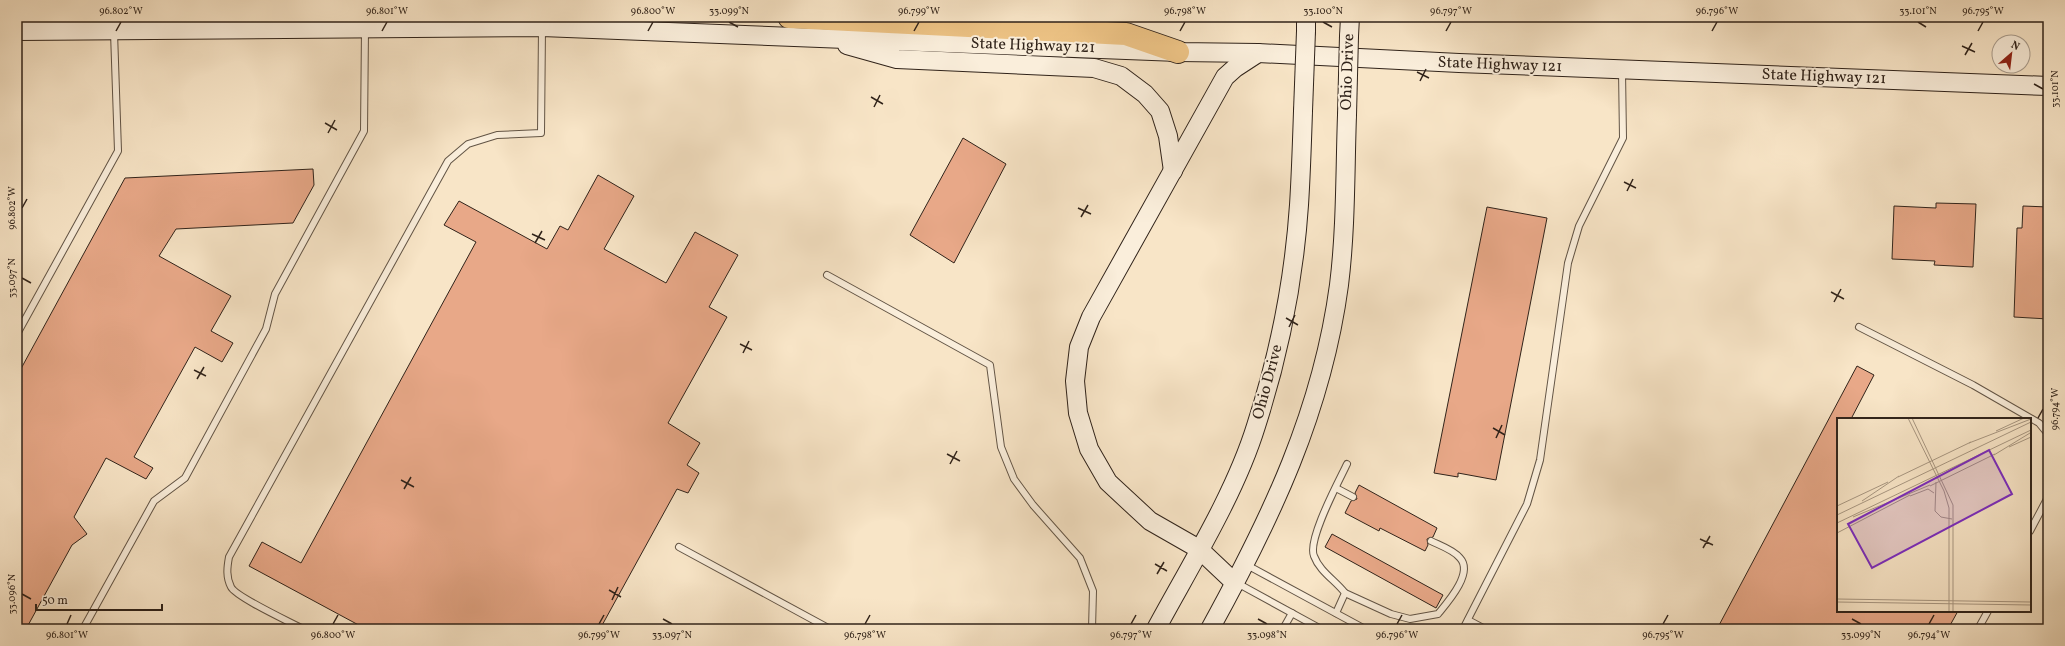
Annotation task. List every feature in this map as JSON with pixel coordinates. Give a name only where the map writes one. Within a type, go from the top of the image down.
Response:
[{"type":"highway","points":[[789,17],[1126,34],[1178,52]]},
{"type":"main road","name":"Ohio Drive","points":[[1156,629],[1232,486],[1256,427],[1280,335],[1289,291],[1299,212],[1306,17]]},
{"type":"main road","name":"Ohio Drive","points":[[1210,629],[1245,564],[1294,458],[1310,416],[1329,342],[1342,251],[1350,17]]},
{"type":"main road","name":"State Highway 121","points":[[17,31],[542,27],[1178,52],[1258,53],[1622,70],[2048,86]]},
{"type":"main road","points":[[815,37],[897,59],[1094,68],[1121,76],[1146,94],[1160,111],[1168,136],[1173,171]]},
{"type":"main road","points":[[1245,564],[1199,549],[1150,521],[1108,482],[1089,449],[1078,413],[1075,381],[1079,348],[1091,317],[1225,77],[1258,53]]},
{"type":"main road","points":[[1199,549],[1235,583]]},
{"type":"lane","points":[[303,629],[250,600],[232,588],[226,570],[229,557],[448,161],[468,144],[497,135],[541,133],[542,27]]},
{"type":"lane","points":[[83,629],[154,501],[185,478],[266,329],[275,294],[364,131],[364,28]]},
{"type":"lane","points":[[17,334],[118,151],[114,31]]},
{"type":"lane","points":[[1463,629],[1526,504],[1540,460],[1568,263],[1579,226],[1623,138],[1622,70]]},
{"type":"lane","points":[[827,275],[990,365],[1001,447],[1014,479],[1032,505],[1080,558],[1092,592],[1092,629]]},
{"type":"lane","points":[[1859,327],[1973,385],[2030,418]]},
{"type":"lane","points":[[2031,418],[2039,423],[2048,434]]},
{"type":"lane","points":[[1347,464],[1315,535],[1313,554],[1320,569],[1345,593],[1391,614],[1410,619],[1438,614],[1460,585],[1464,567],[1461,558],[1431,540]]},
{"type":"lane","points":[[2031,529],[2047,499],[2048,486]]},
{"type":"lane","points":[[1336,488],[1353,497]]},
{"type":"lane","points":[[679,547],[830,629]]},
{"type":"lane","points":[[1245,564],[1365,629]]},
{"type":"lane","points":[[1235,583],[1321,629]]},
{"type":"lane","points":[[1336,613],[1345,593]]},
{"type":"lane","points":[[1978,629],[1987,612]]},
{"type":"lane","points":[[1283,629],[1292,613]]},
{"type":"lane","points":[[1468,620],[1485,629]]},
{"type":"building","points":[[963,138],[1006,164],[954,263],[910,235]]},
{"type":"building","points":[[313,169],[314,185],[293,223],[176,229],[159,256],[231,296],[211,331],[233,343],[222,362],[195,347],[134,457],[153,468],[146,479],[106,458],[74,517],[87,534],[72,545],[26,629],[17,629],[17,376],[125,178]]},
{"type":"building","points":[[598,175],[634,196],[604,249],[666,283],[695,232],[738,255],[709,307],[727,317],[668,423],[700,443],[687,465],[699,473],[688,493],[677,489],[600,629],[366,629],[249,566],[262,542],[301,563],[476,242],[444,225],[459,201],[547,249],[560,226],[568,230]]},
{"type":"building","points":[[1936,203],[1976,204],[1973,267],[1934,265],[1935,261],[1892,259],[1894,206],[1936,208]]},
{"type":"building","points":[[2023,206],[2048,207],[2048,319],[2014,317],[2017,228],[2022,228]]},
{"type":"building","points":[[1487,207],[1547,218],[1496,480],[1458,473],[1458,477],[1434,473]]},
{"type":"building","points":[[1857,366],[1874,375],[1852,418],[1837,418],[1837,612],[1957,612],[1948,629],[1717,629]]},
{"type":"building","points":[[1359,485],[1437,528],[1433,537],[1427,539],[1428,545],[1425,551],[1380,528],[1379,531],[1345,513],[1351,501],[1357,499],[1355,493]]},
{"type":"building","points":[[1332,534],[1443,595],[1436,608],[1325,547]]}]
